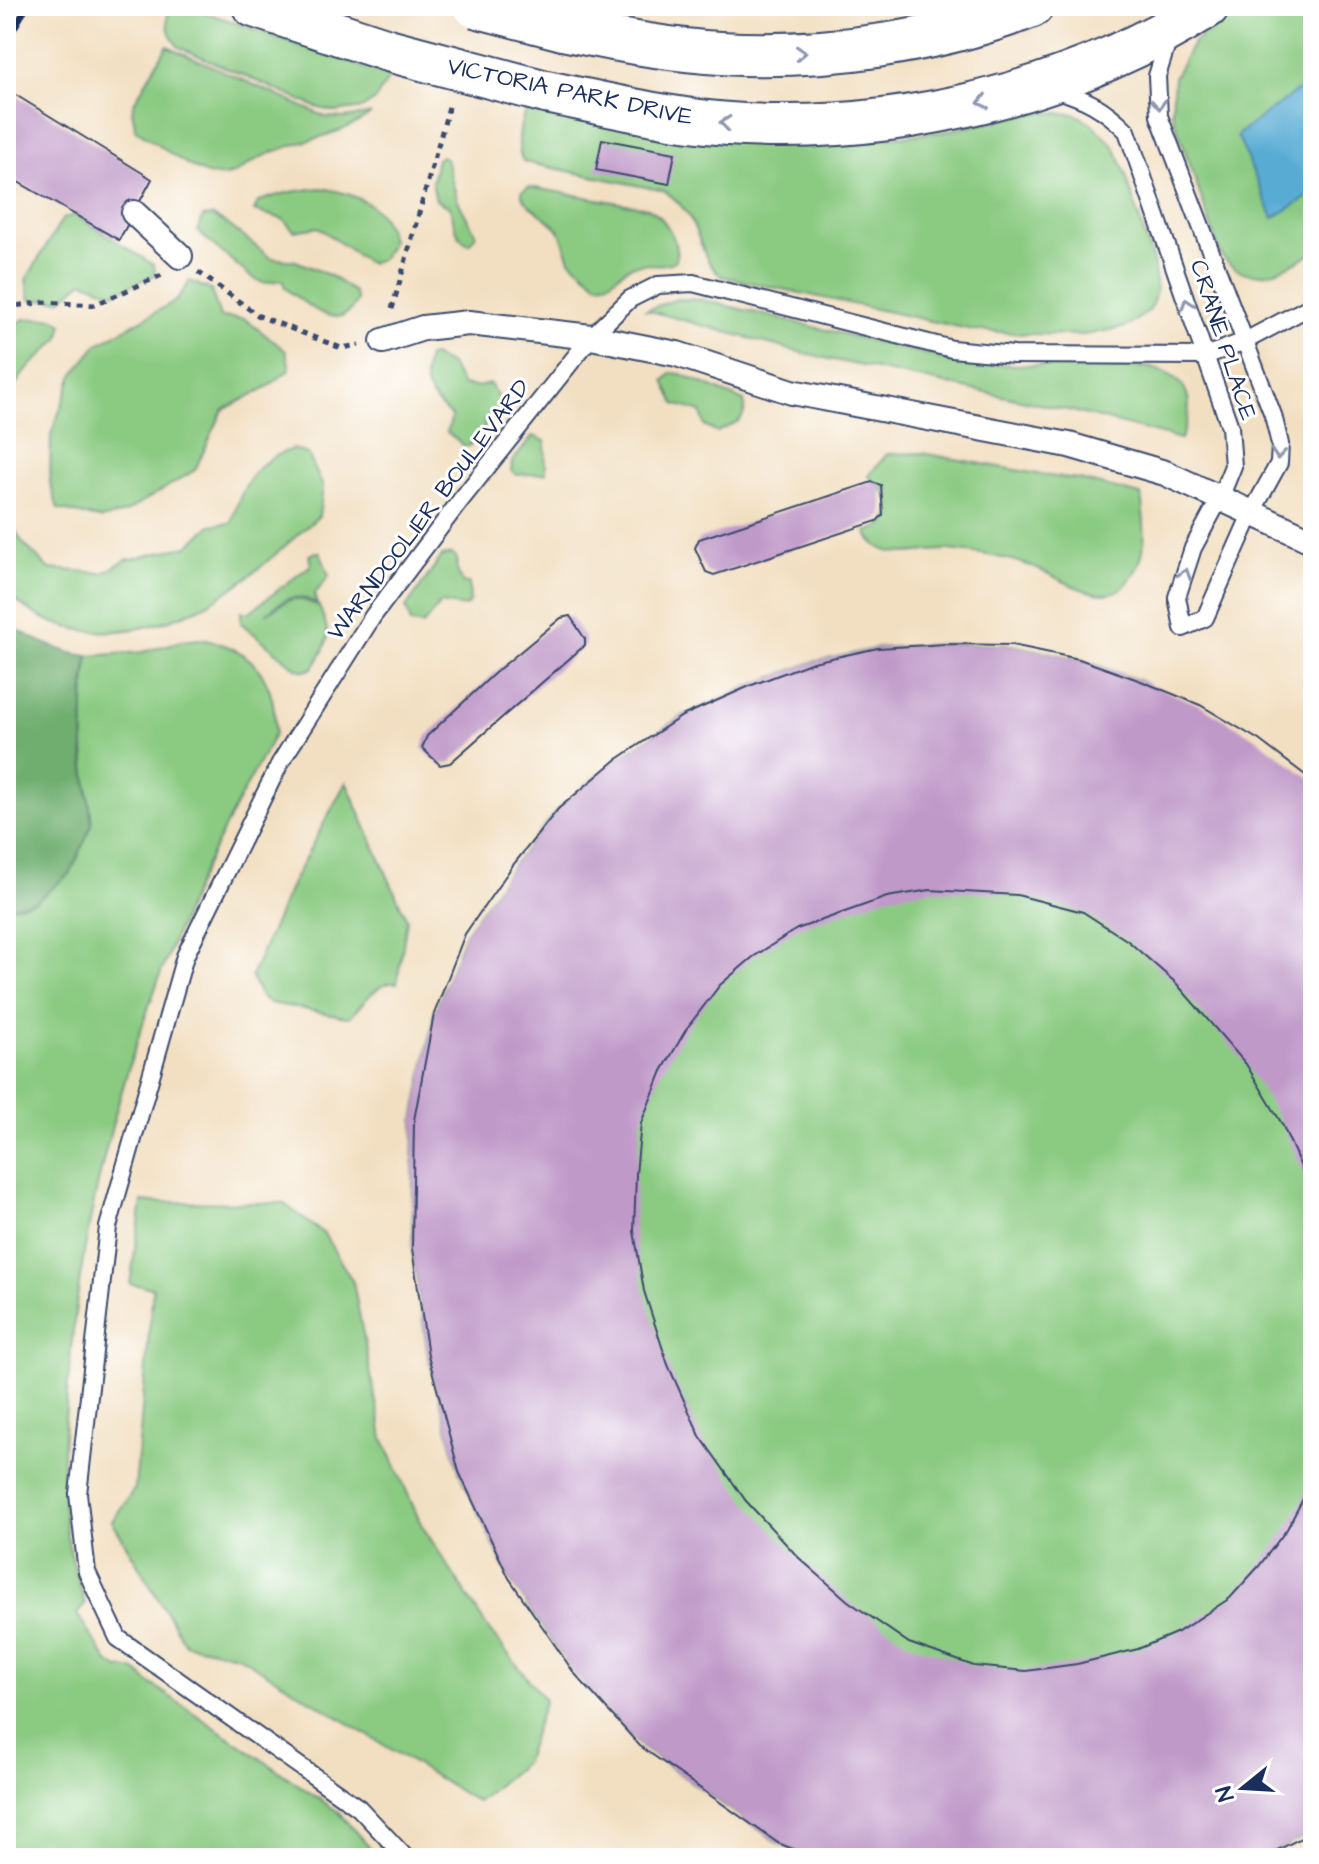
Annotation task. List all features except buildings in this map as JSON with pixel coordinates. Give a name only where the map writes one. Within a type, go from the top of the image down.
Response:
[{"type":"street","name":"VICTORIA PARK DRIVE","points":[[254,6],[388,50],[546,92],[661,116],[743,125],[826,124],[937,112],[1001,98],[1107,59],[1172,29],[1208,6]]},
{"type":"street","points":[[475,6],[612,39],[719,53],[801,53],[881,44],[965,27],[1032,6]]},
{"type":"street","points":[[134,213],[180,256]]},
{"type":"street","points":[[383,341],[423,328],[469,323],[591,337],[677,354],[792,392],[1069,445],[1165,473],[1313,541]]},
{"type":"lane","name":"CRANE PLACE","points":[[1042,85],[1079,96],[1106,110],[1127,131],[1230,427],[1233,466],[1193,548],[1177,597],[1183,628],[1205,618],[1252,512],[1279,463],[1280,444],[1273,415],[1159,116],[1157,76],[1172,29]]},
{"type":"lane","name":"WARNDOOLIER BOULEVARD","points":[[406,1858],[359,1808],[118,1638],[87,1572],[78,1494],[108,1227],[185,956],[280,763],[373,616],[460,501],[591,337],[630,299],[658,285],[685,283],[952,349],[1014,355],[1205,356],[1245,341],[1313,305]]},
{"type":"path","points":[[6,307],[45,302],[94,305],[163,275],[180,256],[215,286],[259,316],[341,348],[383,341],[453,92]]},
{"type":"green space","points":[[169,6],[187,6],[390,76],[375,100],[363,108],[335,112],[316,107],[179,47],[168,28]]},
{"type":"green space","points":[[1244,6],[1313,6],[1313,253],[1265,274],[1242,272],[1221,255],[1172,113],[1174,77],[1194,42]]},
{"type":"green space","points":[[167,46],[326,117],[371,114],[344,129],[270,153],[234,174],[208,174],[187,164],[136,130],[132,111],[135,101]]},
{"type":"green space","points":[[529,108],[811,145],[942,132],[1038,112],[1075,114],[1090,122],[1114,146],[1153,262],[1157,289],[1150,310],[1126,327],[1084,335],[1026,334],[973,330],[721,276],[706,257],[689,216],[665,191],[524,162],[519,135]]},
{"type":"green space","points":[[442,156],[446,159],[457,199],[476,235],[469,244],[458,233],[450,207],[436,200],[432,182],[437,159]]},
{"type":"green space","points":[[529,187],[648,208],[670,230],[676,246],[675,261],[631,266],[612,280],[598,284],[570,260],[560,232],[522,196],[522,191]]},
{"type":"green space","points":[[321,188],[356,197],[375,209],[388,228],[391,241],[381,259],[368,263],[318,227],[294,231],[283,219],[254,211],[258,202],[265,199]]},
{"type":"green space","points":[[75,215],[154,265],[155,275],[114,293],[83,281],[61,300],[30,300],[26,280],[63,218]]},
{"type":"green space","points":[[213,216],[271,258],[296,261],[331,276],[354,292],[357,300],[350,311],[342,316],[322,314],[285,288],[283,280],[263,283],[251,277],[197,231],[203,217]]},
{"type":"green space","points":[[190,281],[211,290],[220,317],[245,319],[286,351],[290,369],[269,386],[223,410],[195,470],[124,513],[101,519],[58,509],[50,483],[51,434],[73,375],[98,344],[177,300]]},
{"type":"green space","points":[[677,299],[703,300],[967,364],[1148,367],[1163,372],[1182,385],[1189,402],[1186,425],[1181,439],[1072,411],[806,354],[646,310]]},
{"type":"green space","points":[[53,318],[63,324],[59,339],[24,372],[6,401],[6,331],[24,319]]},
{"type":"green space","points":[[433,356],[451,365],[462,385],[477,387],[490,384],[502,404],[499,412],[491,411],[484,422],[485,428],[469,446],[464,446],[447,432],[452,417],[428,391],[426,368],[428,357]]},
{"type":"green space","points":[[672,373],[744,401],[744,414],[734,424],[717,432],[705,426],[701,412],[675,404],[664,381]]},
{"type":"green space","points":[[533,436],[545,441],[546,473],[517,475],[511,471],[512,462]]},
{"type":"green space","points":[[293,449],[308,454],[323,487],[319,516],[249,576],[203,606],[153,625],[101,632],[75,629],[51,621],[27,609],[6,591],[6,513],[22,542],[49,569],[103,573],[126,560],[188,546],[211,525],[231,523],[245,487],[259,468],[268,460]]},
{"type":"green space","points":[[922,453],[1080,480],[1141,495],[1144,540],[1135,572],[1118,591],[1101,594],[999,557],[949,550],[903,553],[882,549],[866,532],[885,522],[890,507],[883,491],[868,476],[887,454]]},
{"type":"green space","points":[[320,552],[329,576],[314,595],[317,603],[301,598],[289,598],[266,614],[295,599],[319,606],[328,638],[315,665],[304,671],[296,668],[241,623],[241,611],[248,613],[311,565],[309,555]]},
{"type":"green space","points":[[451,554],[456,557],[462,583],[469,583],[470,602],[465,607],[441,603],[423,625],[411,623],[406,608],[442,556]]},
{"type":"green space","points":[[6,623],[46,644],[89,656],[84,685],[83,753],[92,824],[71,873],[36,901],[6,908]]},
{"type":"green space","points":[[200,639],[235,650],[258,669],[272,697],[275,733],[208,861],[165,962],[125,1080],[94,1200],[74,1322],[63,1453],[66,1532],[85,1604],[77,1614],[108,1662],[119,1669],[137,1672],[337,1811],[379,1858],[6,1858],[6,908],[36,901],[92,824],[84,740],[84,698],[89,656],[143,652]]},
{"type":"green space","points":[[946,644],[1012,645],[1079,659],[1141,681],[1313,781],[1313,1832],[1262,1858],[815,1858],[778,1843],[640,1746],[574,1673],[509,1578],[459,1472],[428,1355],[412,1249],[414,1120],[434,1014],[465,934],[513,865],[558,809],[616,760],[682,716],[813,662],[878,648]]},
{"type":"green space","points":[[346,782],[407,920],[397,983],[378,989],[351,1016],[346,1017],[270,1003],[261,997],[251,977],[292,883]]},
{"type":"green space","points":[[142,1202],[283,1203],[324,1234],[353,1282],[383,1438],[421,1524],[489,1630],[545,1700],[524,1763],[477,1802],[237,1655],[185,1644],[112,1521],[135,1488],[153,1288],[130,1284]]},
{"type":"water","points":[[1313,79],[1313,194],[1273,218],[1237,135]]},
{"type":"railway","points":[[6,43],[27,6]]}]
